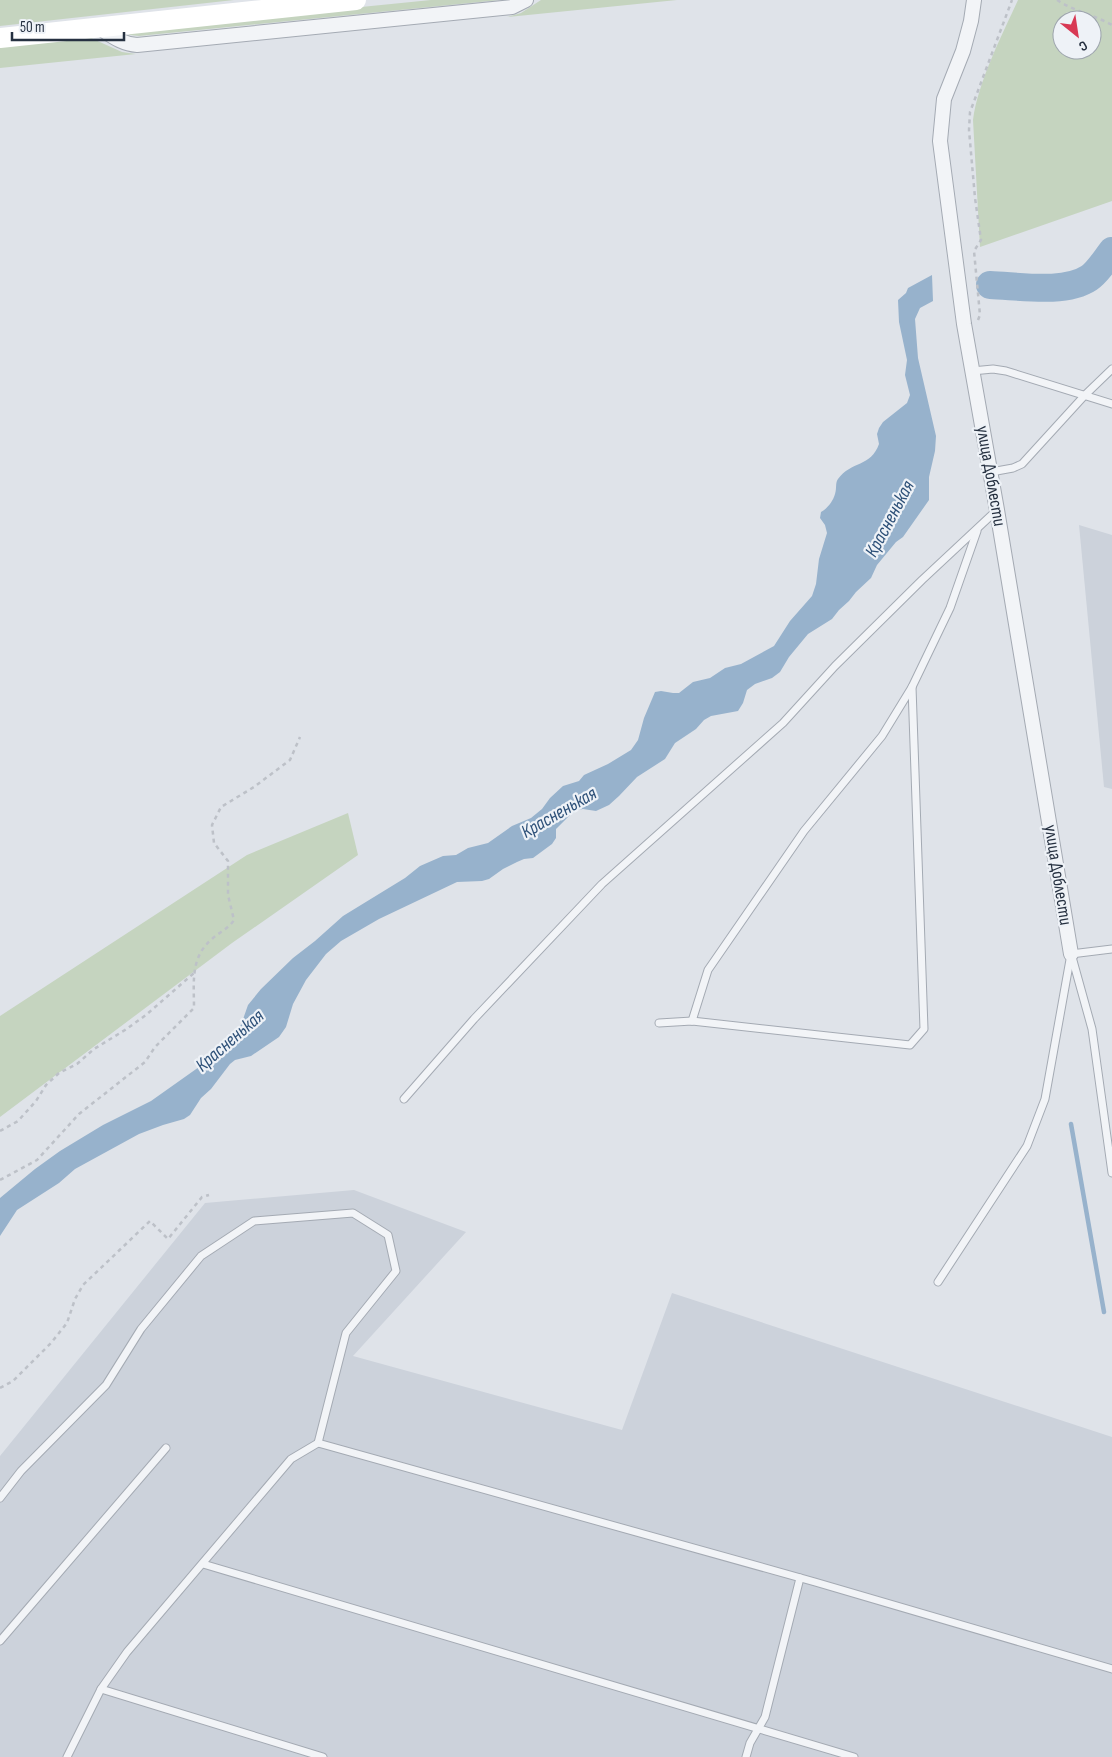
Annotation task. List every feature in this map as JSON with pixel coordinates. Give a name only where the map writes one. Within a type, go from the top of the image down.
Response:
[{"type":"main road","points":[[0,38],[97,26],[356,0]]},
{"type":"street","points":[[97,26],[119,41],[137,45],[512,8],[526,0]]},
{"type":"street","name":"улица Доблести","points":[[974,0],[963,51],[944,99],[940,141],[972,371],[991,472],[1071,954]]},
{"type":"lane","points":[[972,371],[993,369],[1006,371],[1112,404]]},
{"type":"lane","points":[[991,472],[1013,468],[1022,464],[1085,395],[1112,369]]},
{"type":"lane","points":[[404,1099],[474,1019],[602,884],[783,723],[842,660],[997,510]]},
{"type":"lane","points":[[692,1021],[708,970],[804,831],[882,736],[912,687],[950,608],[978,528]]},
{"type":"lane","points":[[659,1023],[692,1021],[910,1045],[924,1029],[912,687]]},
{"type":"lane","points":[[1071,954],[1112,949]]},
{"type":"lane","points":[[1071,954],[1092,1029],[1112,1173]]},
{"type":"lane","points":[[938,1282],[1027,1146],[1045,1099],[1071,954]]},
{"type":"lane","points":[[0,1498],[21,1471],[106,1385],[141,1329],[201,1256],[254,1222],[353,1213],[388,1234],[396,1271],[346,1333],[318,1443],[291,1459],[126,1652],[101,1689],[68,1757]]},
{"type":"lane","points":[[318,1443],[800,1578],[1112,1669]]},
{"type":"lane","points":[[0,1641],[166,1448]]},
{"type":"lane","points":[[203,1564],[854,1757]]},
{"type":"lane","points":[[746,1757],[750,1743],[765,1717],[800,1578]]},
{"type":"lane","points":[[101,1689],[324,1757]]},
{"type":"path","points":[[968,345],[980,315],[974,250],[980,240],[969,130],[970,112],[1012,0]]},
{"type":"path","points":[[1057,0],[1112,25]]},
{"type":"path","points":[[0,1180],[37,1160],[79,1114],[145,1062],[155,1047],[194,1008],[194,973],[199,952],[212,939],[231,925],[234,920],[228,895],[228,861],[214,843],[212,825],[221,807],[254,787],[290,760],[300,737]]},
{"type":"path","points":[[0,1131],[18,1121],[36,1101],[46,1085],[59,1073],[77,1064],[94,1049],[132,1025],[194,973]]},
{"type":"path","points":[[0,1388],[13,1381],[51,1343],[67,1323],[75,1299],[83,1285],[150,1221],[168,1239],[202,1197],[209,1195]]},
{"type":"shaded area","points":[[1079,525],[1112,535],[1112,789],[1104,787]]},
{"type":"shaded area","points":[[354,1190],[466,1232],[353,1356],[622,1430],[672,1293],[1112,1437],[1112,1757],[0,1757],[0,1456],[205,1203]]},
{"type":"green space","points":[[0,0],[234,0],[0,26]]},
{"type":"green space","points":[[431,0],[500,0],[139,36],[130,35],[122,31]]},
{"type":"green space","points":[[541,0],[677,0],[507,17],[521,13]]},
{"type":"green space","points":[[1018,0],[1112,0],[1112,201],[980,247],[973,120],[980,90],[998,43]]},
{"type":"green space","points":[[91,38],[122,52],[136,54],[0,68],[0,46]]},
{"type":"green space","points":[[348,813],[358,855],[232,943],[0,1117],[0,1016],[247,855]]},
{"type":"water","points":[[932,275],[933,301],[920,308],[915,319],[918,358],[936,436],[935,451],[929,477],[929,500],[903,537],[896,542],[877,565],[871,578],[832,619],[808,634],[789,657],[780,672],[747,690],[738,711],[711,716],[704,720],[696,729],[675,743],[665,759],[637,777],[609,805],[596,811],[578,810],[570,815],[556,829],[556,838],[552,844],[533,858],[517,862],[489,879],[457,882],[379,919],[341,941],[326,954],[306,980],[293,1004],[286,1027],[279,1037],[251,1056],[235,1060],[230,1064],[211,1089],[201,1098],[190,1115],[184,1119],[139,1134],[75,1169],[59,1183],[17,1210],[0,1236],[0,1198],[60,1151],[103,1125],[151,1101],[199,1067],[241,1025],[248,1005],[261,989],[293,958],[343,916],[405,878],[420,866],[443,856],[456,855],[468,848],[488,843],[512,826],[531,818],[563,786],[579,781],[584,775],[608,764],[631,750],[638,740],[644,718],[655,692],[679,693],[693,682],[710,678],[725,668],[741,664],[774,646],[790,621],[812,596],[816,584],[819,559],[827,533],[825,525],[820,518],[821,512],[833,499],[837,481],[843,473],[871,457],[879,444],[877,434],[883,422],[907,403],[910,395],[905,375],[907,360],[899,322],[898,300],[906,293],[908,288]]},
{"type":"waterway","name":"Красненькая","points":[[990,285],[1055,288],[1079,283],[1095,273],[1112,251]]},
{"type":"waterway","points":[[1071,1124],[1104,1312]]}]
